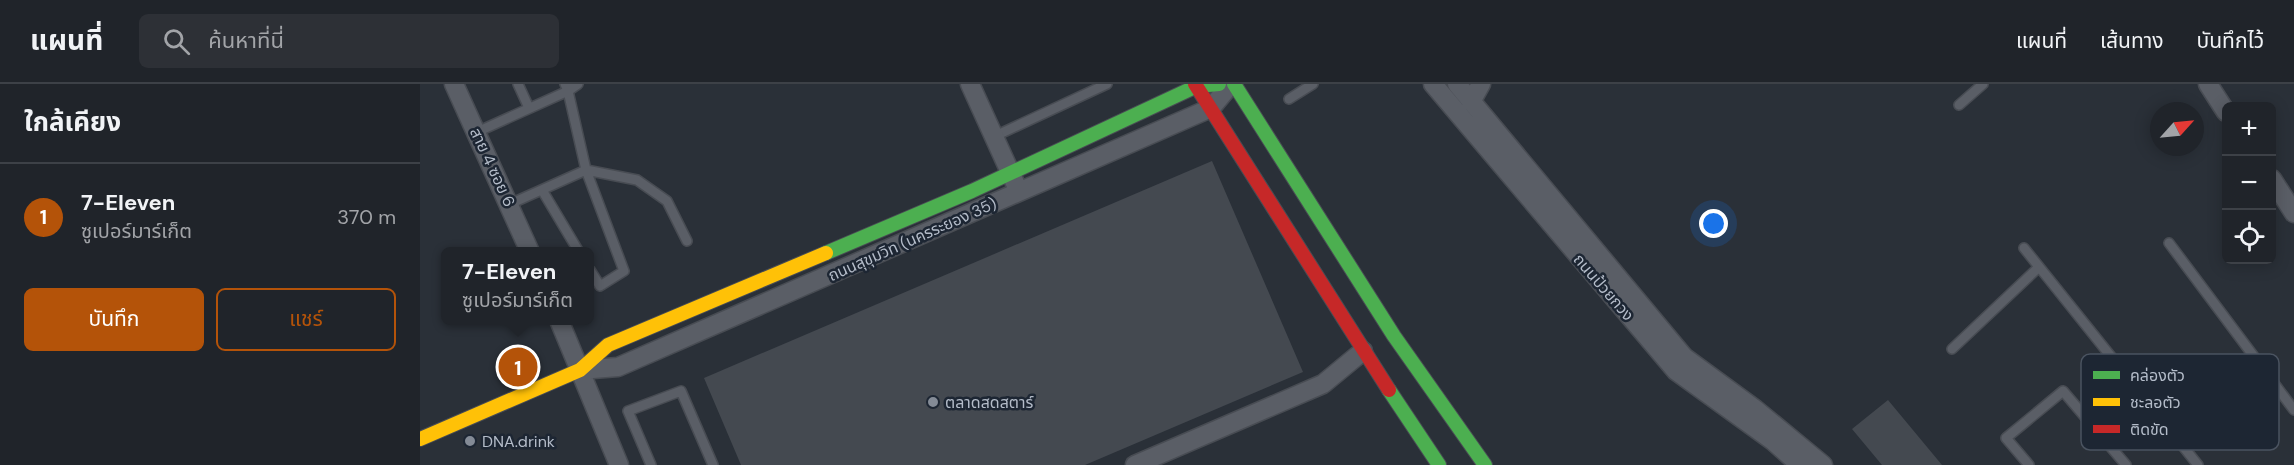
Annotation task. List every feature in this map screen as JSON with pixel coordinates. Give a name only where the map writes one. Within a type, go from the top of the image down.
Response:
[{"type":"street","name":"สาย 4 ซอย 6","points":[[454,84],[528,247]]},
{"type":"street","points":[[970,84],[1019,192]]},
{"type":"street","name":"ถนนสุขุมวิท (นครระยอง 35)","points":[[420,439],[580,370],[608,345],[1010,173],[1196,85],[1219,84]]},
{"type":"street","points":[[1232,84],[1394,336],[1485,465]]},
{"type":"street","name":"ถนนสุขุมวิท (นครระยอง 35)","points":[[580,370],[618,367],[1211,108],[1232,84]]},
{"type":"street","name":"ถนนป้วยกวง","points":[[1433,84],[1676,371],[1773,441],[1800,465]]},
{"type":"street","name":"ถนนป้วยกวง","points":[[1457,84],[1684,357],[1755,409],[1823,465]]},
{"type":"street","points":[[1470,102],[1481,84]]},
{"type":"street","points":[[2208,84],[2222,105]]},
{"type":"street","points":[[1196,85],[1364,351],[1440,465]]},
{"type":"street","points":[[2276,186],[2294,213]]},
{"type":"street","points":[[562,325],[620,465]]},
{"type":"street","points":[[1135,465],[1323,384],[1364,351]]},
{"type":"lane","points":[[518,84],[529,108]]},
{"type":"lane","points":[[477,132],[578,84]]},
{"type":"lane","points":[[993,137],[1107,84]]},
{"type":"lane","points":[[1289,99],[1313,84]]},
{"type":"lane","points":[[1959,105],[1983,84]]},
{"type":"lane","points":[[566,88],[586,170],[624,271],[600,286],[594,276]]},
{"type":"lane","points":[[510,204],[586,170],[637,180],[667,201],[687,241]]},
{"type":"lane","points":[[542,190],[576,247]]},
{"type":"lane","points":[[2169,243],[2252,354]]},
{"type":"lane","points":[[2024,248],[2109,354]]},
{"type":"lane","points":[[1952,349],[2039,267]]},
{"type":"lane","points":[[2279,390],[2294,410]]},
{"type":"lane","points":[[651,465],[628,411],[681,391],[713,465]]},
{"type":"lane","points":[[2029,465],[2007,438],[2063,391],[2081,412]]},
{"type":"lane","points":[[2113,450],[2126,465]]},
{"type":"lane","points":[[2186,450],[2198,465]]},
{"type":"building","points":[[1212,161],[1303,372],[1085,465],[741,465],[704,378]]},
{"type":"building","points":[[1888,400],[1942,465],[1882,465],[1852,429]]},
{"type":"traffic: fast","points":[[826,253],[972,191],[1197,86],[1219,84]]},
{"type":"traffic: fast","points":[[1234,84],[1394,336],[1485,465]]},
{"type":"traffic: fast","points":[[1389,390],[1439,465]]},
{"type":"traffic: slow","points":[[420,439],[580,370],[608,345],[826,253]]},
{"type":"traffic: jam","points":[[1195,84],[1389,390]]},
{"type":"place","name":"7-Eleven","points":[[518,367]]},
{"type":"place","name":"ตลาดสดสตาร์","points":[[933,402]]},
{"type":"place","name":"DNA.drink","points":[[470,441]]}]
